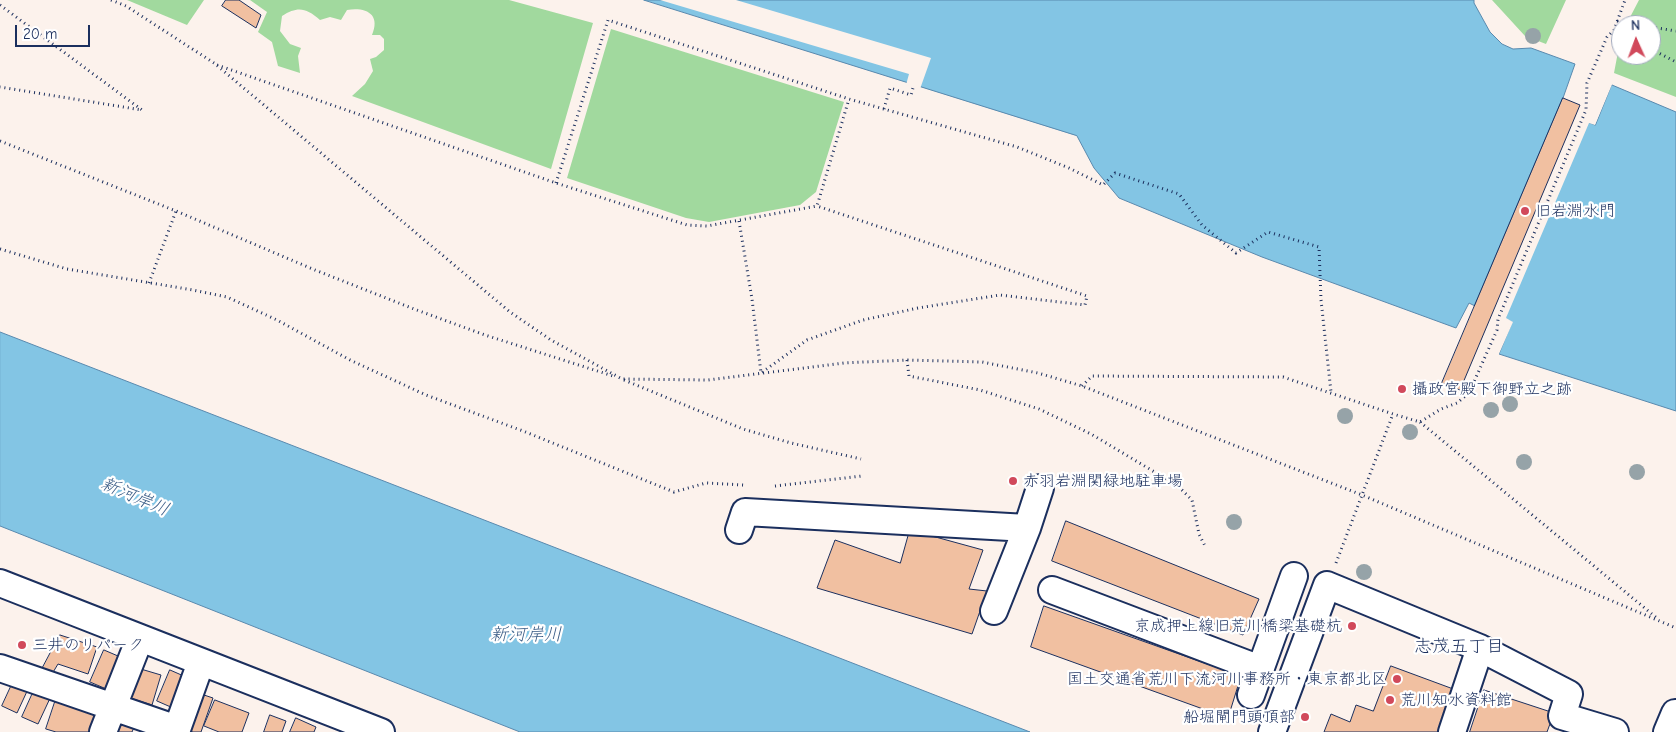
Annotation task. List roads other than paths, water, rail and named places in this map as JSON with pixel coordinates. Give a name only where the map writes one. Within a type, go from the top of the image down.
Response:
[{"type":"street","points":[[994,611],[1040,488]]},
{"type":"street","points":[[739,530],[745,512],[1026,528]]},
{"type":"street","points":[[1256,681],[1294,576]]},
{"type":"street","points":[[1272,732],[1327,585],[1480,648],[1569,694],[1562,716],[1615,732]]},
{"type":"street","points":[[2,589],[140,638],[370,730]]},
{"type":"street","points":[[1052,590],[1286,693]]},
{"type":"street","points":[[104,732],[140,638]]},
{"type":"street","points":[[1452,732],[1480,648]]},
{"type":"street","points":[[0,668],[177,731],[201,662]]},
{"type":"street","points":[[1667,732],[1676,713]]},
{"type":"water","points":[[644,0],[1474,0],[1490,32],[1502,44],[1513,49],[1531,48],[1575,64],[1563,98],[1475,306],[1469,303],[1456,328],[1262,257],[1119,198],[1094,168],[1077,136]]},
{"type":"water","points":[[1612,85],[1676,112],[1676,411],[1499,354],[1512,322],[1505,319],[1575,117],[1595,125]]},
{"type":"water","name":"新河岸川","points":[[0,332],[1030,732],[520,732],[0,526]]},
{"type":"place","name":"旧岩淵水門","points":[[1525,211]]},
{"type":"place","name":"攝政宮殿下御野立之跡","points":[[1402,389]]},
{"type":"place","name":"赤羽岩淵関緑地駐車場","points":[[1013,481]]},
{"type":"place","name":"京成押上線旧荒川橋梁基礎杭","points":[[1352,626]]},
{"type":"place","name":"三井のリパーク","points":[[22,645]]},
{"type":"place","name":"国土交通省荒川下流河川事務所・東京都北区","points":[[1397,679]]},
{"type":"place","name":"荒川知水資料館","points":[[1390,700]]},
{"type":"place","name":"船堀閘門頭頂部","points":[[1305,717]]},
{"type":"district","name":"志茂五丁目","points":[[1459,647]]}]
